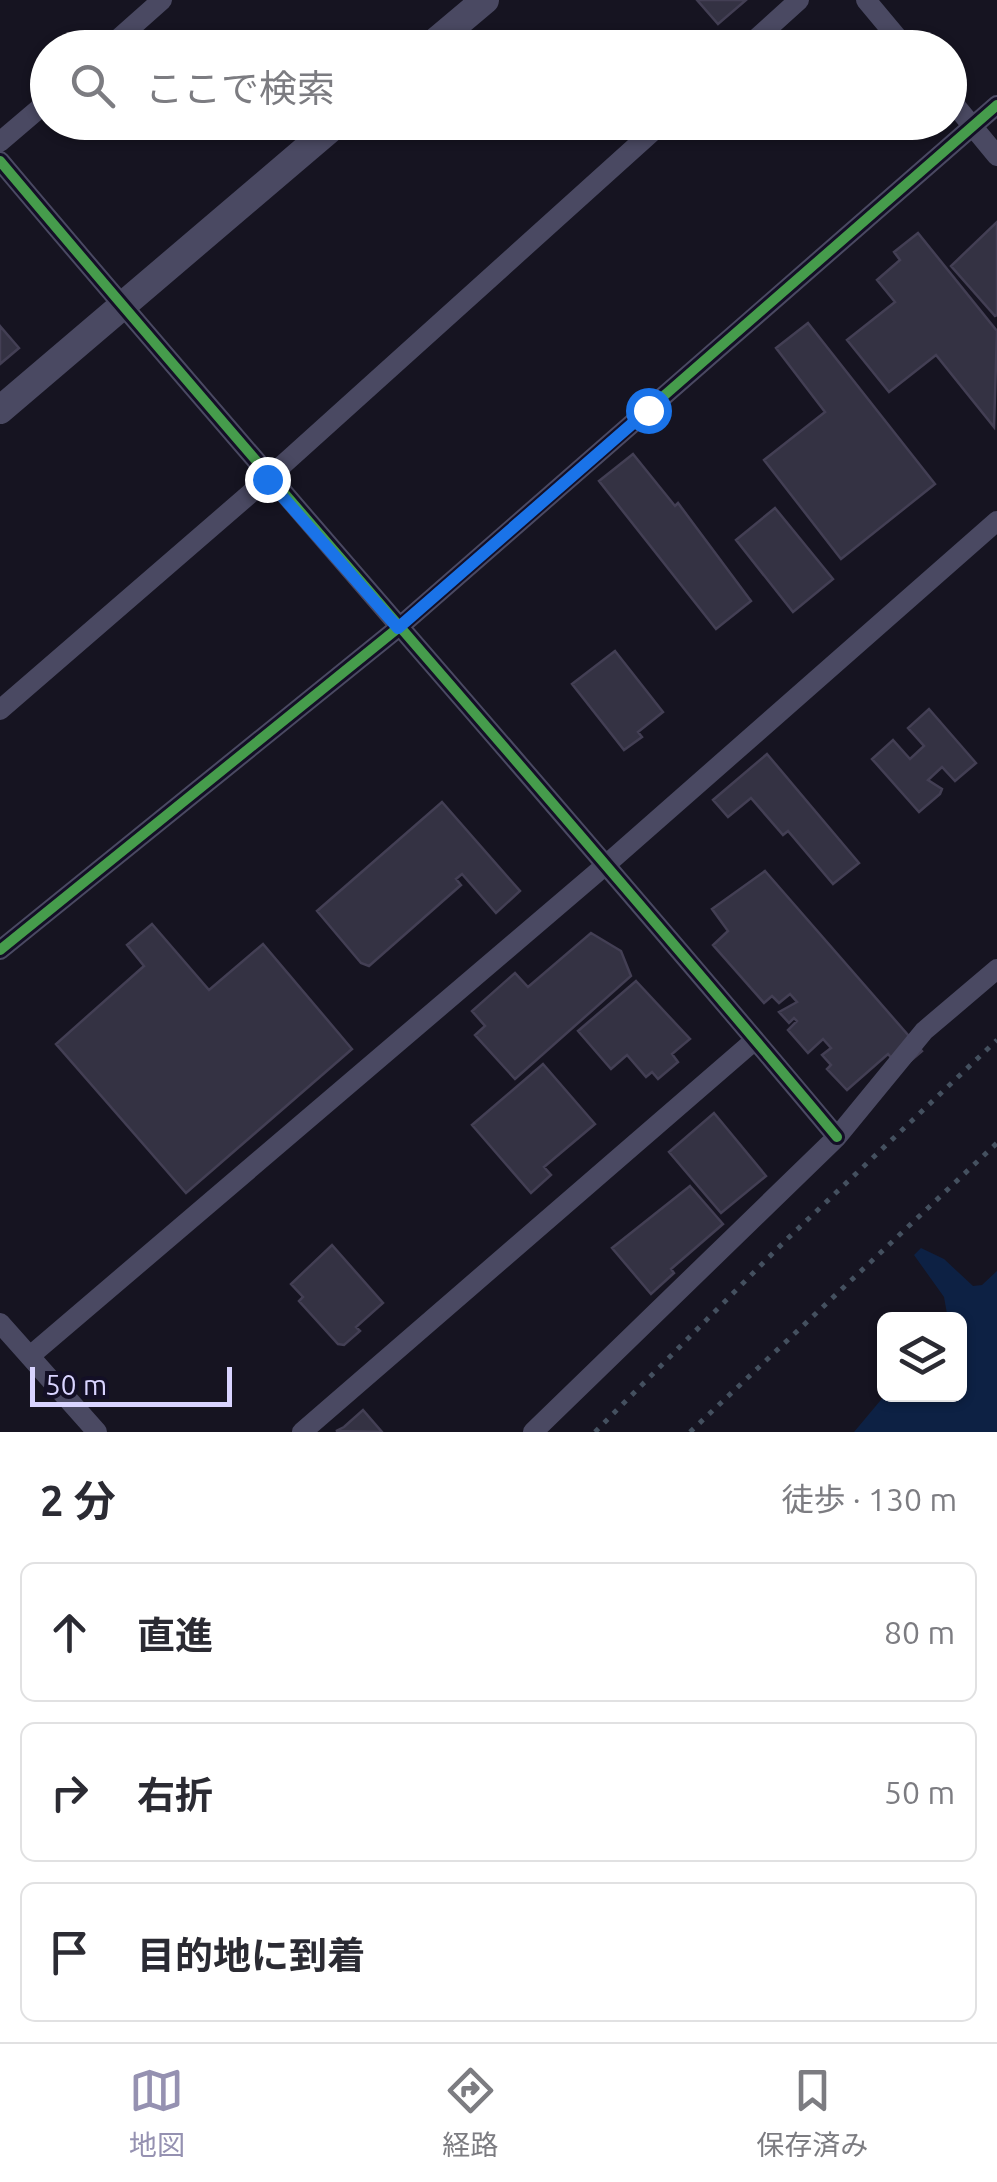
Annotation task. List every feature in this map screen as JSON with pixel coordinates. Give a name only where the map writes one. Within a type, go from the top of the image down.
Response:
[{"type":"street","points":[[128,30],[162,0]]},
{"type":"street","points":[[449,30],[484,0]]},
{"type":"street","points":[[766,30],[799,0]]},
{"type":"street","points":[[866,0],[891,30]]},
{"type":"street","points":[[967,130],[997,104]]},
{"type":"street","points":[[0,142],[30,116]]},
{"type":"street","points":[[967,120],[997,156]]},
{"type":"street","points":[[0,410],[317,140]]},
{"type":"street","points":[[0,710],[267,479],[643,140]]},
{"type":"street","points":[[0,950],[398,628],[956,140]]},
{"type":"street","points":[[0,160],[267,479],[608,864],[837,1137]]},
{"type":"street","points":[[30,1356],[608,864],[997,522]]},
{"type":"street","points":[[532,1432],[837,1137],[924,1031],[997,969]]},
{"type":"street","points":[[302,1432],[756,1040]]},
{"type":"street","points":[[0,1323],[97,1432]]},
{"type":"path","points":[[595,1432],[786,1240],[997,1040]]},
{"type":"path","points":[[690,1432],[997,1142]]},
{"type":"water","points":[[921,1248],[944,1259],[973,1286],[982,1285],[997,1271],[997,1432],[854,1432],[879,1402],[967,1402],[967,1312],[947,1312],[944,1297],[914,1255]]},
{"type":"building","points":[[697,0],[746,0],[718,24]]},
{"type":"building","points":[[997,222],[997,315],[995,316],[951,266]]},
{"type":"building","points":[[918,233],[997,331],[994,427],[936,355],[889,392],[847,340],[895,302],[877,280],[900,260],[894,252]]},
{"type":"building","points":[[808,323],[935,484],[841,559],[764,460],[825,412],[776,348]]},
{"type":"building","points":[[0,326],[19,348],[0,364]]},
{"type":"building","points":[[633,454],[675,506],[678,503],[751,601],[716,629],[599,481]]},
{"type":"building","points":[[775,508],[833,579],[793,612],[736,540]]},
{"type":"building","points":[[615,651],[663,712],[638,732],[642,737],[624,750],[572,684]]},
{"type":"building","points":[[929,709],[976,763],[955,781],[942,767],[928,780],[942,789],[940,794],[919,812],[872,759],[893,740],[910,759],[924,746],[908,728]]},
{"type":"building","points":[[767,754],[859,863],[833,884],[788,831],[783,835],[751,798],[728,817],[713,800]]},
{"type":"building","points":[[442,802],[520,891],[496,913],[462,874],[456,879],[461,885],[369,966],[361,963],[317,911]]},
{"type":"building","points":[[765,871],[922,1051],[901,1069],[888,1054],[847,1090],[827,1069],[831,1065],[822,1055],[831,1048],[823,1039],[808,1053],[788,1030],[797,1021],[794,1018],[789,1023],[779,1012],[797,1002],[790,994],[779,1003],[772,996],[764,1003],[713,945],[728,931],[712,909]]},
{"type":"building","points":[[152,924],[209,990],[263,944],[352,1049],[186,1193],[56,1044],[144,966],[127,945]]},
{"type":"building","points":[[591,933],[621,951],[631,976],[515,1079],[475,1035],[485,1026],[472,1011],[515,973],[528,987]]},
{"type":"building","points":[[636,981],[690,1039],[672,1054],[678,1062],[658,1079],[652,1072],[646,1077],[627,1055],[611,1069],[578,1031]]},
{"type":"building","points":[[543,1064],[595,1124],[544,1167],[551,1175],[531,1193],[472,1125]]},
{"type":"building","points":[[714,1113],[766,1176],[721,1213],[669,1152]]},
{"type":"building","points":[[690,1186],[723,1224],[671,1269],[674,1273],[651,1294],[612,1248]]},
{"type":"building","points":[[332,1245],[383,1303],[356,1327],[360,1331],[344,1345],[338,1344],[299,1301],[303,1297],[291,1284]]},
{"type":"building","points":[[363,1410],[382,1432],[336,1431],[344,1427]]},
{"type":"cycle path","points":[[967,131],[997,105]]},
{"type":"cycle path","points":[[0,950],[398,628],[957,140]]},
{"type":"cycle path","points":[[0,161],[837,1137]]},
{"type":"route","points":[[267,479],[398,628],[648,410]]}]
